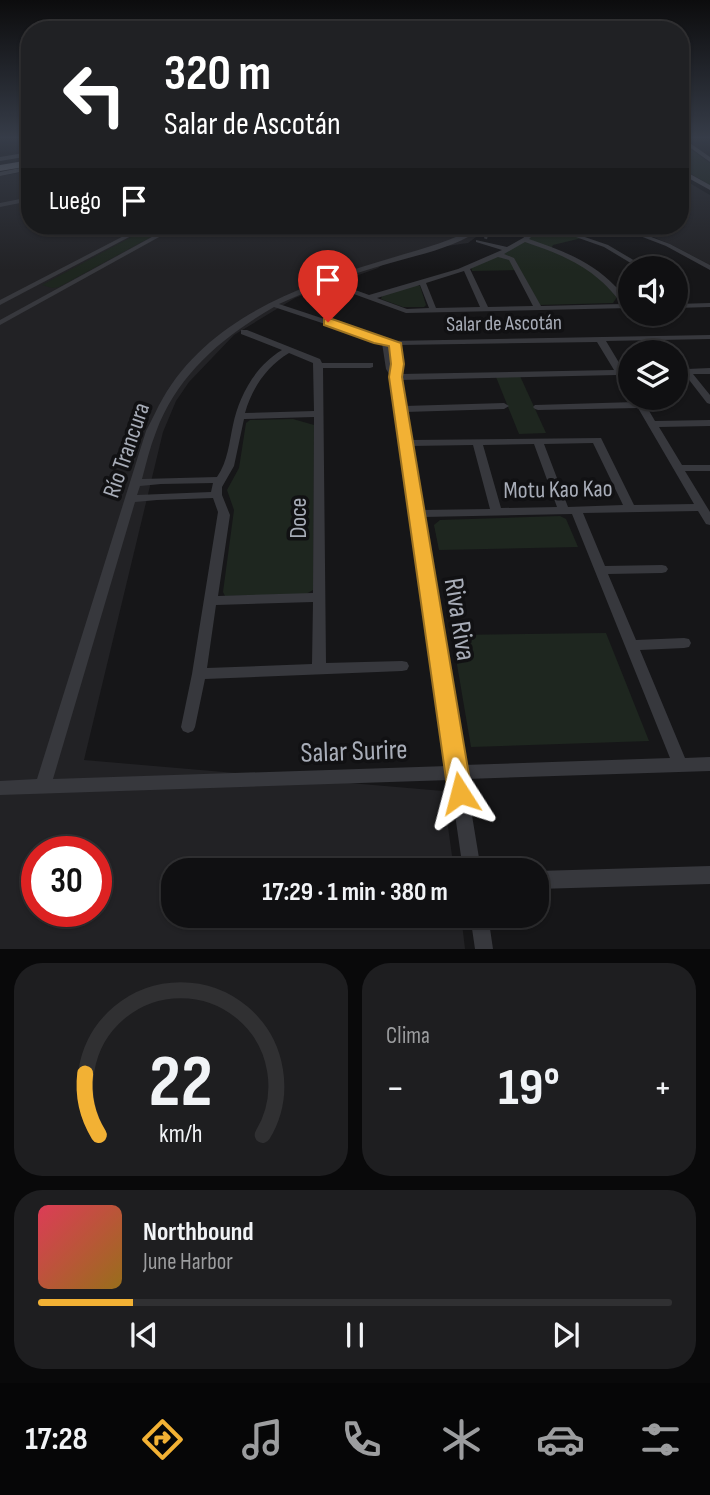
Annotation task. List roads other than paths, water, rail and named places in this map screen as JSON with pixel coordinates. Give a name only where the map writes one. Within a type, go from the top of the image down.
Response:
[{"type":"street","points":[[0,205],[21,201]]},
{"type":"street","points":[[0,303],[130,235]]},
{"type":"street","points":[[0,323],[160,235]]},
{"type":"street","name":"Río Trancura","points":[[43,786],[155,422],[185,372],[232,329],[275,302],[344,274],[465,235]]},
{"type":"street","points":[[470,235],[506,249]]},
{"type":"street","points":[[478,235],[514,244]]},
{"type":"street","points":[[369,298],[466,267],[499,254],[531,235]]},
{"type":"street","points":[[574,235],[606,246],[623,256]]},
{"type":"street","points":[[643,235],[706,262],[710,268]]},
{"type":"street","points":[[526,240],[587,264],[604,275],[618,292]]},
{"type":"street","points":[[499,254],[512,259],[538,308]]},
{"type":"street","points":[[466,267],[485,309]]},
{"type":"street","points":[[41,281],[39,286],[44,289],[63,288]]},
{"type":"street","points":[[422,281],[433,310]]},
{"type":"street","points":[[333,285],[406,311],[618,306]]},
{"type":"street","points":[[17,294],[36,293],[41,295],[41,299]]},
{"type":"street","name":"Salar de Ascotán","points":[[275,302],[391,343],[710,337]]},
{"type":"street","points":[[688,305],[710,305]]},
{"type":"street","points":[[244,332],[317,362],[319,366],[370,365]]},
{"type":"street","points":[[600,339],[618,369]]},
{"type":"street","name":"Riva Riva","points":[[391,343],[390,369],[396,377],[470,858]]},
{"type":"street","points":[[188,727],[224,515],[224,509],[216,495],[219,480],[229,467],[239,416],[256,380],[276,358],[288,350]]},
{"type":"street","name":"Doce","points":[[319,366],[319,669]]},
{"type":"street","points":[[710,371],[687,372],[710,401]]},
{"type":"street","points":[[396,377],[618,372]]},
{"type":"street","points":[[538,407],[618,402]]},
{"type":"street","points":[[400,409],[504,406]]},
{"type":"street","points":[[643,410],[710,521]]},
{"type":"street","points":[[239,416],[319,414]]},
{"type":"street","points":[[652,424],[710,423]]},
{"type":"street","points":[[406,443],[597,440],[630,508]]},
{"type":"street","points":[[538,441],[600,570],[680,765]]},
{"type":"street","points":[[477,442],[495,512]]},
{"type":"street","points":[[678,468],[710,468]]},
{"type":"street","points":[[136,483],[219,480]]},
{"type":"street","points":[[131,499],[216,495]]},
{"type":"street","name":"Motu Kao Kao","points":[[416,514],[701,507]]},
{"type":"street","points":[[600,570],[663,569]]},
{"type":"street","points":[[210,601],[318,597]]},
{"type":"street","points":[[631,645],[684,643]]},
{"type":"street","points":[[199,674],[402,666]]},
{"type":"street","name":"Salar Surire","points":[[0,788],[710,764]]},
{"type":"street","points":[[549,880],[710,875]]},
{"type":"street","points":[[481,928],[484,949]]}]
